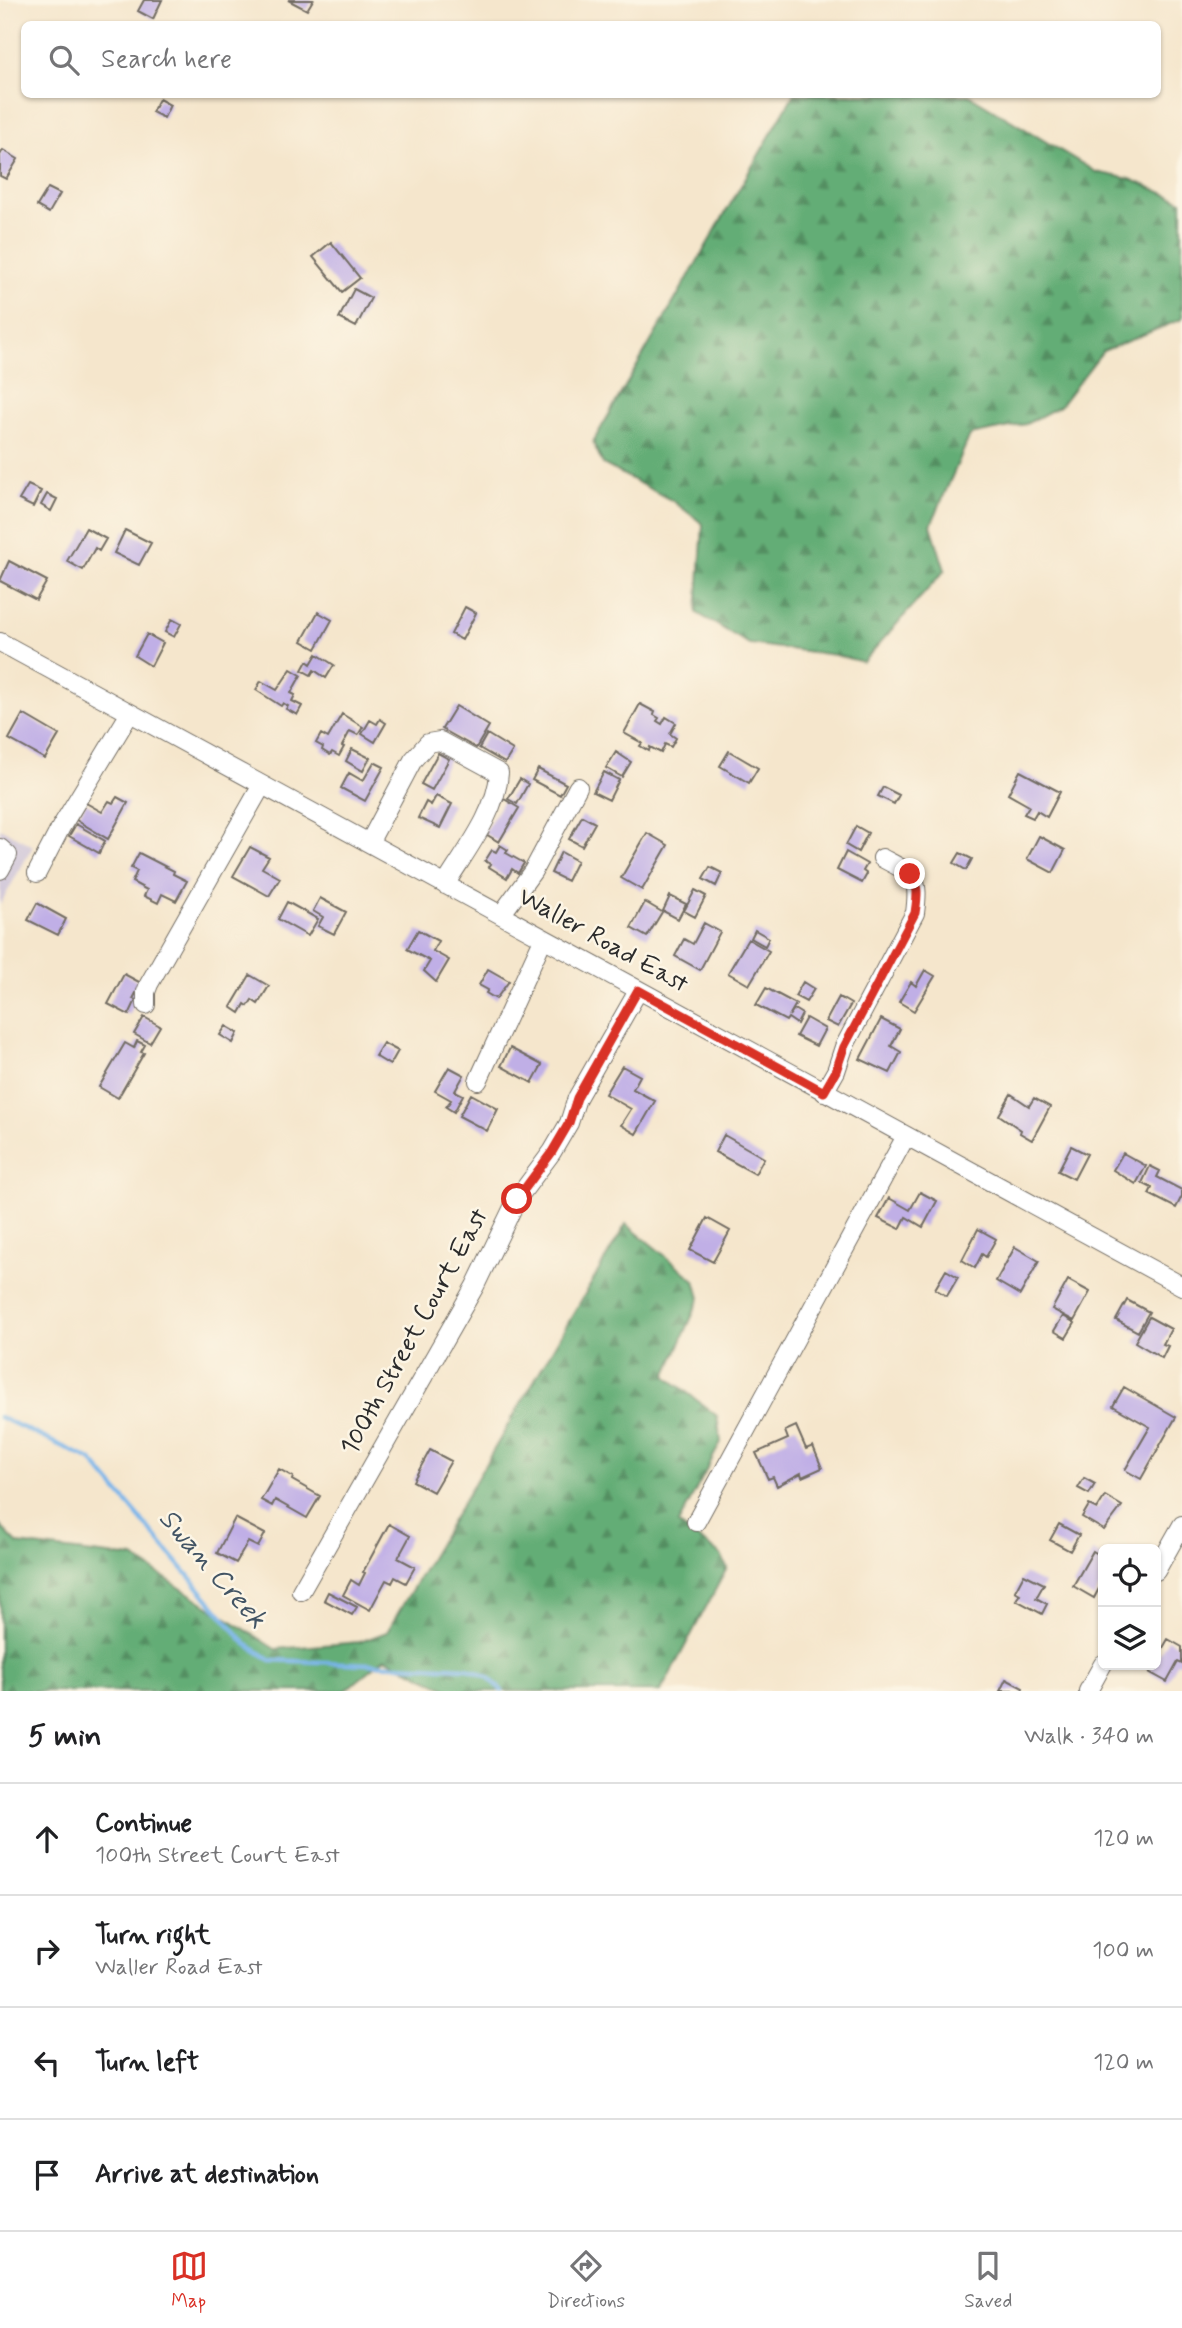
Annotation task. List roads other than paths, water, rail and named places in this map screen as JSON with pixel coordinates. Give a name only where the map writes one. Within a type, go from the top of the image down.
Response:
[{"type":"street","name":"Waller Road East","points":[[0,642],[1182,1286]]},
{"type":"street","points":[[37,873],[61,827],[130,713]]},
{"type":"street","points":[[369,844],[413,760],[428,743],[440,741],[499,773],[492,806],[445,885]]},
{"type":"street","points":[[146,1005],[149,984],[261,785]]},
{"type":"street","points":[[500,915],[533,871],[578,787]]},
{"type":"street","points":[[0,848],[8,855],[0,870]]},
{"type":"street","points":[[824,1092],[836,1071],[844,1047],[915,913],[918,893],[916,880],[882,858]]},
{"type":"street","points":[[478,1081],[543,939]]},
{"type":"street","name":"100th Street Court East","points":[[301,1591],[475,1286],[517,1199],[552,1152],[569,1123],[577,1098],[638,990]]},
{"type":"street","points":[[696,1522],[906,1136]]},
{"type":"street","points":[[1161,1563],[1182,1525]]},
{"type":"street","points":[[1088,1691],[1100,1670]]},
{"type":"waterway","name":"Swan Creek","points":[[0,1417],[91,1460],[246,1644],[271,1660],[467,1668],[488,1677],[502,1691]]}]
